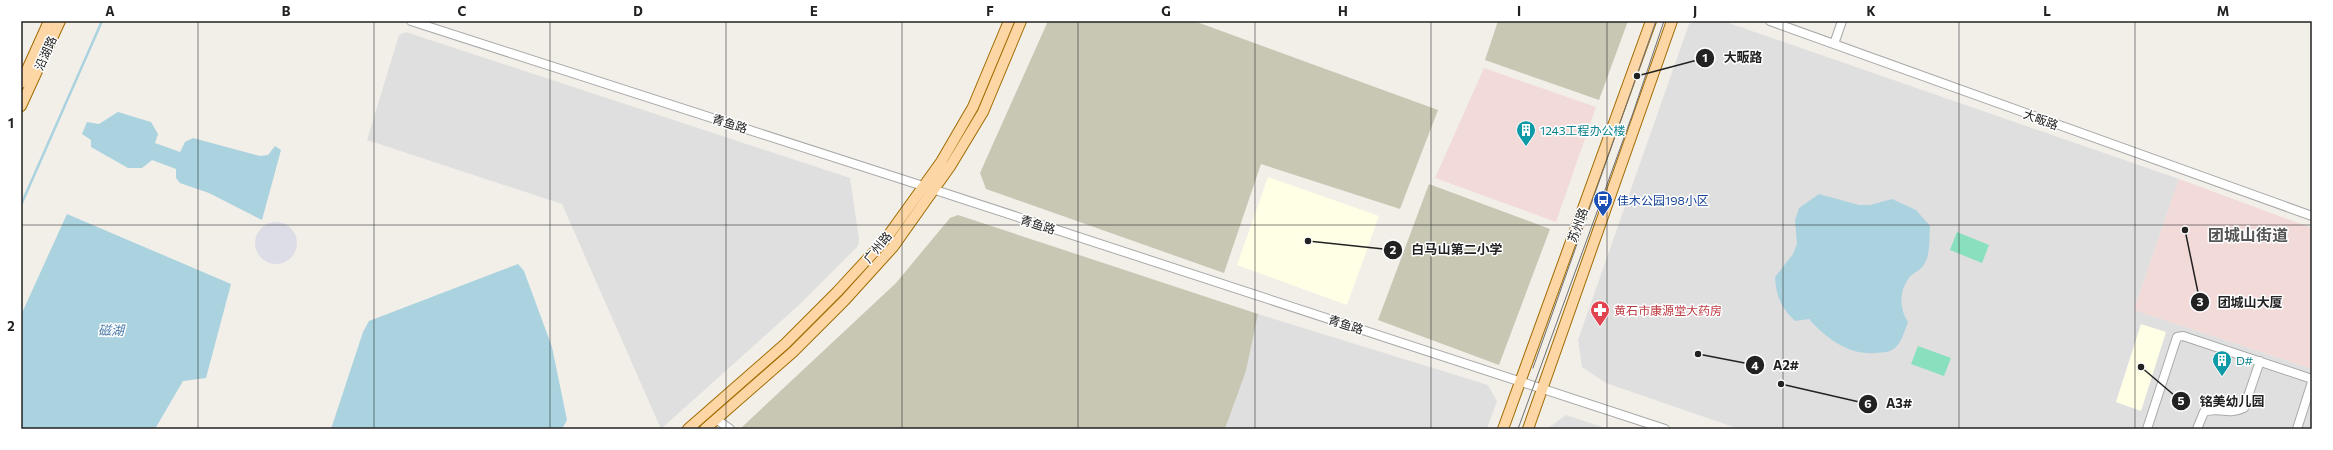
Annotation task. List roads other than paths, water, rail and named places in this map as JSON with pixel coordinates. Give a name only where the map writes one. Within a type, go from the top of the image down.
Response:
[{"type":"main road","name":"沿湖路","points":[[21,83],[49,21]]},
{"type":"main road","name":"沿湖路","points":[[21,106],[60,21]]},
{"type":"main road","name":"广州路","points":[[688,429],[785,344],[837,292],[885,240],[941,162],[974,107],[1009,21]]},
{"type":"main road","name":"广州路","points":[[705,429],[792,352],[845,300],[893,246],[934,189],[983,112],[1020,21]]},
{"type":"main road","name":"苏州路","points":[[1503,429],[1651,21]]},
{"type":"main road","name":"苏州路","points":[[1528,429],[1672,21]]},
{"type":"street","name":"青鱼路","points":[[411,21],[934,189],[1665,429]]},
{"type":"street","name":"大畈路","points":[[1770,21],[2312,216]]},
{"type":"street","points":[[1834,44],[1842,21]]},
{"type":"street","points":[[2147,429],[2177,338],[2183,336],[2312,379]]},
{"type":"street","points":[[2197,429],[2204,412],[2208,410],[2233,413],[2244,408],[2260,361]]},
{"type":"street","points":[[2297,429],[2312,382]]},
{"type":"street","points":[[716,419],[730,429]]},
{"type":"water","points":[[118,112],[151,122],[158,134],[155,143],[180,152],[185,142],[193,138],[260,156],[268,155],[275,146],[281,150],[262,220],[209,193],[180,183],[176,178],[176,169],[152,160],[142,168],[128,168],[91,147],[91,140],[82,134],[87,122],[99,124]]},
{"type":"water","points":[[1819,194],[1859,205],[1870,205],[1892,199],[1916,210],[1930,226],[1926,262],[1922,268],[1909,278],[1903,289],[1901,300],[1903,311],[1908,322],[1900,342],[1896,347],[1889,351],[1866,353],[1847,348],[1823,333],[1809,319],[1795,321],[1780,301],[1775,277],[1793,254],[1797,244],[1795,220],[1799,208]]},
{"type":"water","name":"磁湖","points":[[67,214],[231,284],[206,378],[183,381],[155,429],[21,429],[21,315]]},
{"type":"water","points":[[518,264],[524,271],[552,347],[567,420],[562,429],[331,429],[363,332],[369,321]]},
{"type":"waterway","points":[[21,205],[102,21]]},
{"type":"tram line","points":[[1533,368],[1656,21]]},
{"type":"tram line","points":[[1518,429],[1633,113],[1664,21]]},
{"type":"place","name":"大畈路","points":[[1637,76]]},
{"type":"place","name":"1243工程办公楼","points":[[1526,147]]},
{"type":"place","name":"佳木公园198小区","points":[[1603,217]]},
{"type":"place","name":"团城山大厦","points":[[2185,230]]},
{"type":"place","name":"白马山第二小学","points":[[1308,241]]},
{"type":"place","name":"黄石市康源堂大药房","points":[[1600,327]]},
{"type":"place","name":"A2#","points":[[1698,354]]},
{"type":"place","name":"铭美幼儿园","points":[[2141,367]]},
{"type":"place","name":"D#","points":[[2222,377]]},
{"type":"place","name":"A3#","points":[[1781,384]]},
{"type":"district","name":"团城山街道","points":[[2248,234]]}]
